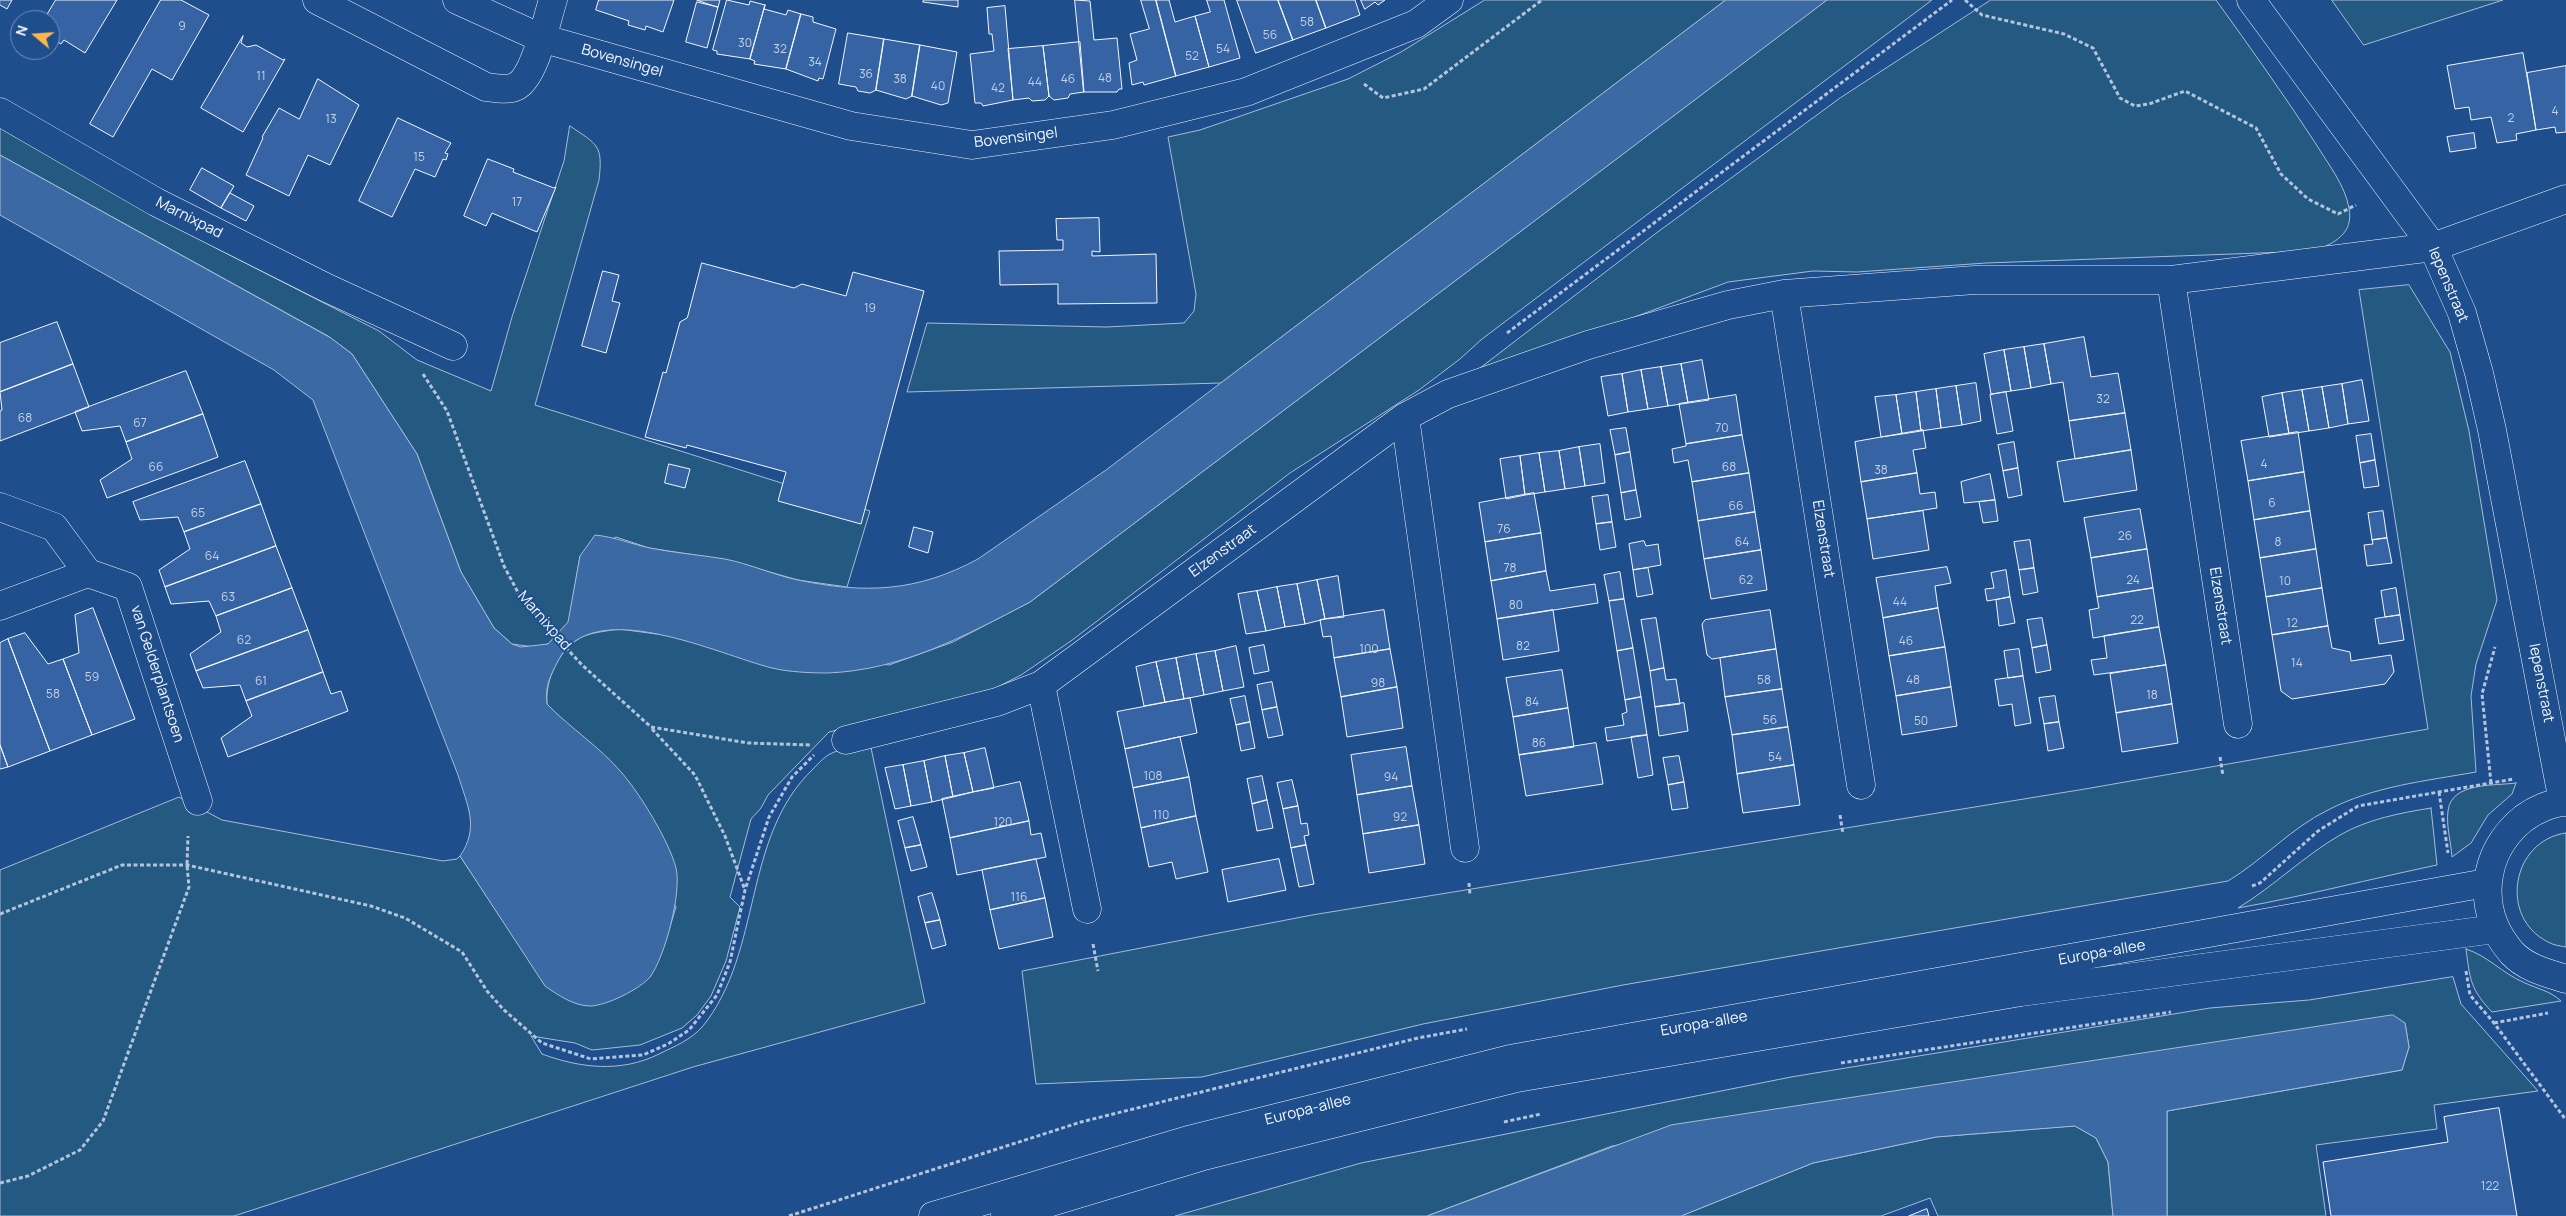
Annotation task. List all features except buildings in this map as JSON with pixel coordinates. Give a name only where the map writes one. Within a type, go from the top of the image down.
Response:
[{"type":"street","points":[[317,0],[486,87],[503,89],[517,86],[529,71],[553,0]]},
{"type":"street","name":"Bovensingel","points":[[457,0],[541,38],[851,126],[972,145],[1113,125],[1246,92],[1416,24],[1449,0]]},
{"type":"street","name":"Iepenstraat","points":[[2251,0],[2433,247],[2462,313],[2479,373],[2564,802]]},
{"type":"street","name":"Marnixpad","points":[[0,112],[156,202],[327,288],[453,346]]},
{"type":"street","name":"Elzenstraat","points":[[835,742],[997,702],[1042,684],[1404,417],[1448,394],[1588,345],[1728,305],[1784,294],[1975,280],[2171,280],[2433,247],[2566,199]]},
{"type":"street","name":"Elzenstraat","points":[[2171,280],[2238,724]]},
{"type":"street","name":"Elzenstraat","points":[[1784,294],[1861,785]]},
{"type":"street","points":[[1404,417],[1465,848]]},
{"type":"street","points":[[0,507],[54,527],[88,573],[0,606]]},
{"type":"street","name":"van Gelderplantsoen","points":[[88,573],[128,587],[198,802]]},
{"type":"street","points":[[1042,684],[1087,909]]},
{"type":"street","points":[[2564,802],[2534,811],[2511,829],[2494,854],[2486,883],[2488,906],[2495,929],[2512,954],[2537,971],[2566,979]]},
{"type":"street","name":"Europa-allee","points":[[933,1216],[1192,1139],[1510,1059],[2486,883]]},
{"type":"street","name":"Europa-allee","points":[[1005,1216],[1200,1157],[1517,1078],[2021,992],[2495,929]]},
{"type":"path","points":[[1339,55],[1364,84],[1383,98],[1424,89],[1542,0]]},
{"type":"path","points":[[1499,339],[1952,0]]},
{"type":"path","points":[[1965,0],[1982,15],[2064,34],[2093,48],[2120,98],[2135,106],[2149,104],[2185,91],[2256,128],[2281,174],[2308,198],[2338,214],[2390,188]]},
{"type":"path","name":"Marnixpad","points":[[420,371],[447,411],[504,566],[522,600],[582,665],[651,727],[695,775],[725,836],[745,890]]},
{"type":"path","points":[[2438,792],[2491,783],[2482,694],[2497,638]]},
{"type":"path","points":[[651,727],[748,743],[835,742]]},
{"type":"path","points":[[0,914],[122,865],[187,865],[371,906],[405,918],[462,952],[487,991],[504,1010],[542,1043],[591,1059],[643,1055],[668,1044],[690,1030],[717,995],[730,962],[745,890],[769,817],[792,776],[835,742]]},
{"type":"path","points":[[0,1183],[28,1176],[80,1150],[103,1121],[189,887],[187,865],[190,812],[198,802]]},
{"type":"path","points":[[2465,966],[2470,995],[2494,1023],[2566,1120]]},
{"type":"path","points":[[1833,1064],[2175,1011]]},
{"type":"path","points":[[2494,1023],[2557,1012]]},
{"type":"path","points":[[1503,1122],[1551,1112]]},
{"type":"shaded area","points":[[1485,0],[1726,0],[1221,383],[907,392],[927,323],[1107,327],[1184,323],[1194,311],[1196,294],[1168,137],[1200,130],[1348,79],[1401,52]]},
{"type":"shaded area","points":[[1726,0],[1827,0],[1030,602],[957,639],[907,658],[882,665],[828,673],[772,668],[690,642],[658,634],[627,630],[598,632],[575,641],[558,661],[550,677],[547,686],[547,704],[604,755],[629,782],[653,818],[667,845],[676,868],[677,879],[677,892],[671,924],[656,968],[650,977],[631,991],[613,1000],[590,1006],[572,1002],[545,986],[460,856],[466,845],[471,826],[465,796],[313,400],[274,370],[0,215],[0,155],[331,338],[352,354],[417,454],[461,572],[494,628],[512,644],[521,647],[548,644],[568,622],[580,556],[595,535],[659,550],[725,559],[798,580],[846,587],[890,587],[912,584],[956,570],[978,559],[1106,470]]},
{"type":"shaded area","points":[[1827,0],[1932,0],[1482,339],[1460,359],[1419,390],[1290,473],[1071,641],[1021,675],[984,694],[829,732],[768,795],[761,808],[751,819],[730,897],[740,907],[726,961],[711,996],[697,1015],[682,1028],[640,1045],[592,1050],[575,1043],[531,1036],[542,1054],[556,1059],[586,1065],[615,1066],[645,1060],[682,1042],[698,1031],[722,996],[736,964],[763,860],[774,827],[790,796],[828,755],[844,748],[870,743],[925,1003],[693,1067],[234,1216],[0,1216],[0,870],[179,797],[222,820],[443,861],[457,859],[460,856],[546,986],[650,977],[665,943],[676,907],[562,719],[547,704],[549,684],[556,664],[561,655],[575,641],[584,636],[619,629],[889,665],[953,642],[1030,602]]},
{"type":"shaded area","points":[[1991,0],[2216,0],[2279,89],[2336,175],[2344,191],[2349,208],[2350,217],[2345,231],[2329,245],[2315,251],[1986,263],[1857,272],[1813,271],[1728,282],[1616,324],[1480,368],[1655,234],[1840,98]]},
{"type":"shaded area","points":[[2332,0],[2503,0],[2364,45]]},
{"type":"shaded area","points":[[570,126],[593,142],[596,147],[600,159],[599,180],[535,405],[870,511],[847,587],[798,580],[727,560],[649,548],[616,537],[580,556],[569,622],[548,644],[534,647],[512,644],[494,628],[461,572],[417,454],[352,354],[328,336],[0,155],[0,127],[216,248],[379,331],[417,360],[491,391],[512,317],[564,161]]},
{"type":"shaded area","points":[[2409,285],[2450,352],[2469,431],[2497,600],[2476,664],[2471,696],[2476,772],[2400,785],[2346,802],[2315,817],[2228,881],[1623,985],[1423,1024],[1202,1077],[1036,1084],[1022,971],[1312,915],[2085,789],[2428,729],[2359,290]]},
{"type":"shaded area","points":[[2516,783],[2512,794],[2488,815],[2471,843],[2452,857],[2448,811],[2451,802],[2457,795],[2475,787]]},
{"type":"shaded area","points":[[2431,808],[2437,865],[2238,908],[2314,852],[2351,829],[2384,817]]},
{"type":"shaded area","points":[[2566,833],[2566,947],[2550,943],[2532,930],[2522,915],[2517,898],[2518,881],[2523,864],[2533,849],[2548,839]]},
{"type":"shaded area","points":[[2466,949],[2481,956],[2515,978],[2547,992],[2561,1001],[2492,1012],[2479,997],[2472,983]]},
{"type":"shaded area","points":[[2453,977],[2461,1004],[2538,1091],[2434,1105],[2437,1129],[2316,1145],[2326,1216],[2167,1216],[2167,1111],[2402,1070],[2409,1047],[2405,1023],[1612,1146],[1427,1216],[1175,1216],[1361,1163],[1791,1077],[2210,1008],[2309,1000]]},
{"type":"shaded area","points":[[2393,1015],[2405,1023],[2409,1047],[2402,1070],[2167,1111],[2167,1216],[2113,1216],[2108,1162],[2096,1138],[2075,1126],[1936,1137],[1813,1163],[1681,1216],[1427,1216],[1671,1125]]},
{"type":"shaded area","points":[[2075,1126],[2096,1138],[2108,1162],[2113,1216],[1938,1216],[1930,1198],[1881,1216],[1681,1216],[1813,1163],[1936,1137]]}]
